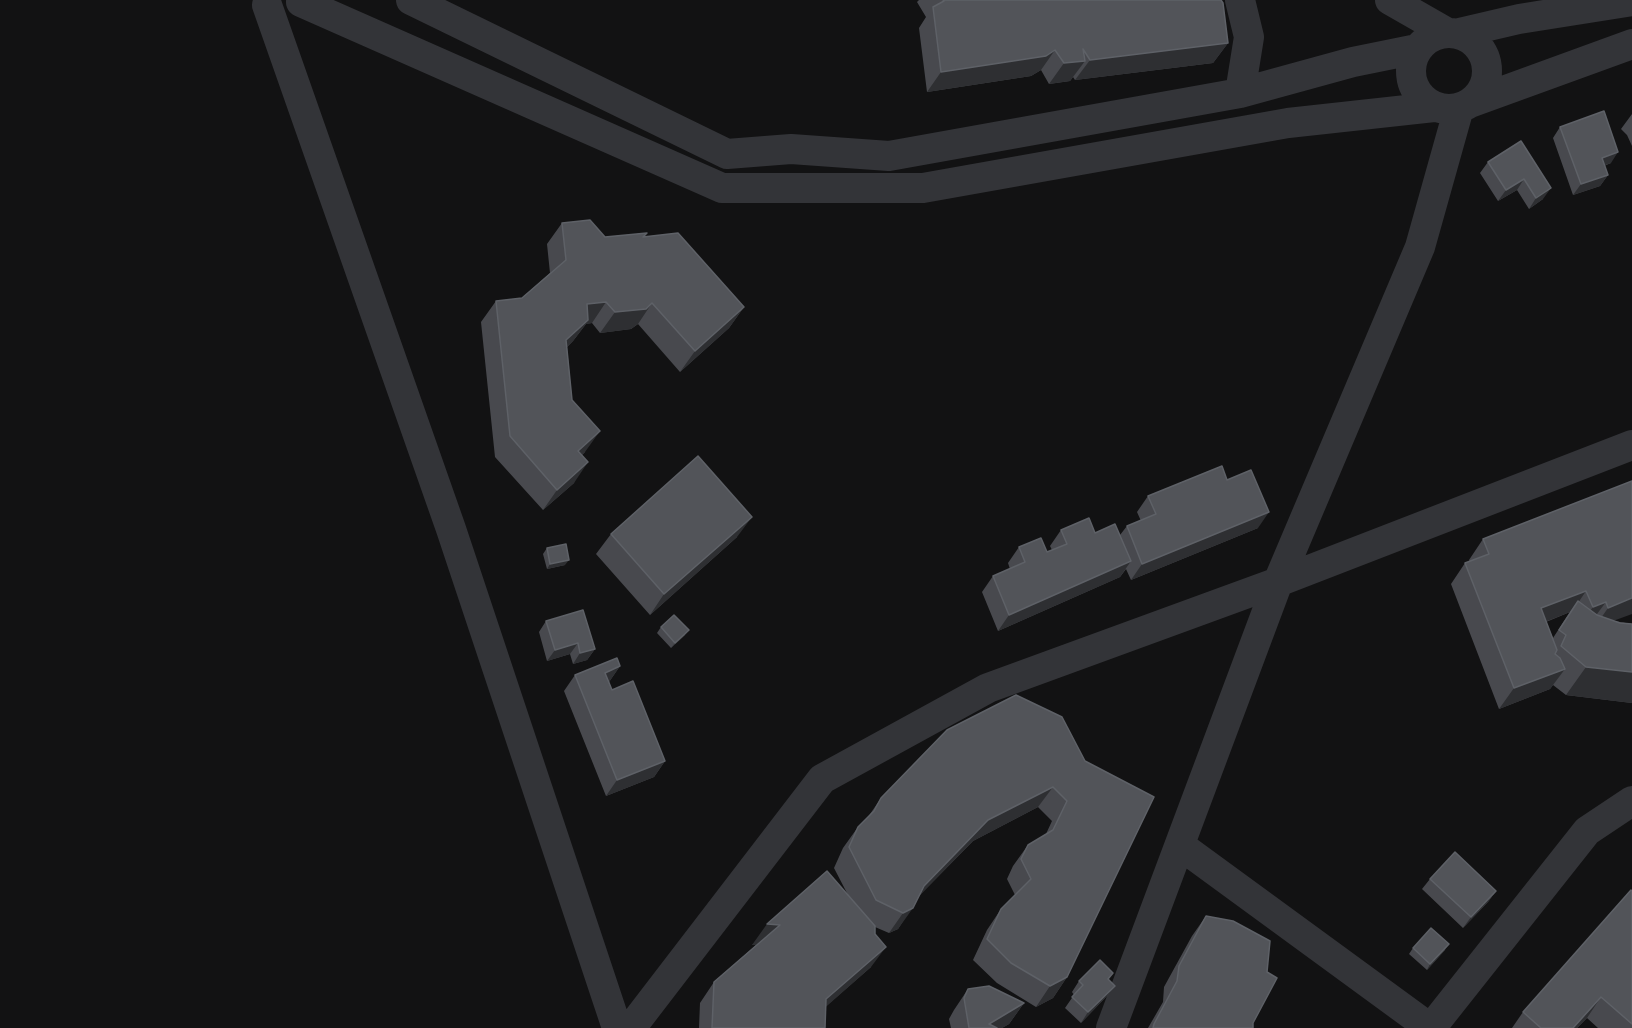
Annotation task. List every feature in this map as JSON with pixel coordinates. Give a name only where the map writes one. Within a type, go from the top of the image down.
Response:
[{"type":"street","points":[[411,0],[727,154],[791,149],[890,156],[1240,93],[1353,62],[1417,49]]},
{"type":"street","points":[[1240,0],[1249,37],[1240,93]]},
{"type":"street","points":[[1111,1028],[1278,582],[1420,247],[1454,106],[1486,83],[1487,64],[1480,47],[1390,0]]},
{"type":"street","points":[[1454,106],[1419,95],[1411,78],[1410,64],[1417,49],[1434,35],[1632,0]]},
{"type":"street","points":[[258,2],[280,6],[303,1],[722,188],[923,188],[1287,123],[1454,106],[1632,44]]},
{"type":"street","points":[[258,2],[451,529],[617,1028]]},
{"type":"street","points":[[631,1028],[822,779],[988,688],[1278,582],[1632,445]]},
{"type":"street","points":[[1181,846],[1431,1028],[1587,831],[1632,801]]},
{"type":"building","points":[[943,0],[1221,0],[1228,43],[1090,60],[1083,49],[1085,61],[1064,63],[1055,50],[1046,56],[941,72],[933,7]]},
{"type":"building","points":[[1604,111],[1618,152],[1602,158],[1608,175],[1581,184],[1560,127]]},
{"type":"building","points":[[1521,141],[1551,188],[1536,198],[1524,179],[1506,190],[1488,162]]},
{"type":"building","points":[[590,220],[605,237],[647,233],[643,237],[678,233],[744,307],[695,351],[652,303],[646,309],[615,312],[606,302],[587,304],[588,320],[566,340],[572,400],[600,431],[578,451],[588,462],[557,490],[510,436],[496,301],[522,298],[566,260],[562,223]]},
{"type":"building","points":[[698,456],[752,517],[664,594],[611,534]]},
{"type":"building","points":[[1222,466],[1227,480],[1251,470],[1269,512],[1142,564],[1127,526],[1156,514],[1148,496]]},
{"type":"building","points":[[1632,481],[1632,598],[1608,608],[1606,602],[1593,607],[1586,591],[1541,608],[1557,650],[1555,654],[1560,658],[1565,669],[1514,688],[1465,563],[1489,554],[1483,539]]},
{"type":"building","points":[[1089,518],[1095,533],[1115,524],[1131,561],[1009,615],[993,576],[1025,562],[1019,547],[1041,538],[1047,552],[1067,544],[1061,530]]},
{"type":"building","points":[[566,544],[569,560],[550,564],[547,548]]},
{"type":"building","points":[[1578,601],[1597,615],[1620,623],[1632,624],[1632,672],[1586,667],[1561,646],[1566,635],[1559,630]]},
{"type":"building","points":[[583,610],[595,649],[580,653],[578,643],[555,650],[546,621]]},
{"type":"building","points":[[674,615],[689,630],[675,643],[661,627]]},
{"type":"building","points":[[617,658],[620,666],[605,673],[612,690],[633,681],[665,761],[617,780],[575,675]]},
{"type":"building","points":[[1016,695],[1062,717],[1085,761],[1154,797],[1067,977],[1050,986],[1011,963],[987,939],[1001,909],[1031,879],[1021,859],[1028,845],[1053,830],[1067,801],[1053,787],[988,820],[924,886],[913,908],[903,913],[876,900],[849,847],[858,827],[874,811],[881,798],[947,730]]},
{"type":"building","points":[[1455,852],[1496,891],[1471,917],[1430,879]]},
{"type":"building","points":[[827,871],[875,926],[875,934],[886,947],[826,999],[825,1028],[712,1028],[714,982],[780,925],[767,924]]},
{"type":"building","points":[[1631,890],[1632,1024],[1601,997],[1573,1028],[1541,1028],[1523,1012]]},
{"type":"building","points":[[1206,916],[1233,921],[1270,941],[1267,972],[1277,978],[1253,1023],[1253,1028],[1153,1028],[1177,981],[1179,966]]},
{"type":"building","points":[[1431,928],[1449,944],[1430,964],[1413,948]]},
{"type":"building","points":[[1100,960],[1113,973],[1108,979],[1115,986],[1088,1012],[1072,997],[1083,985],[1079,981]]},
{"type":"building","points":[[989,986],[1024,1003],[989,1024],[997,1028],[969,1028],[964,998],[968,989]]}]
